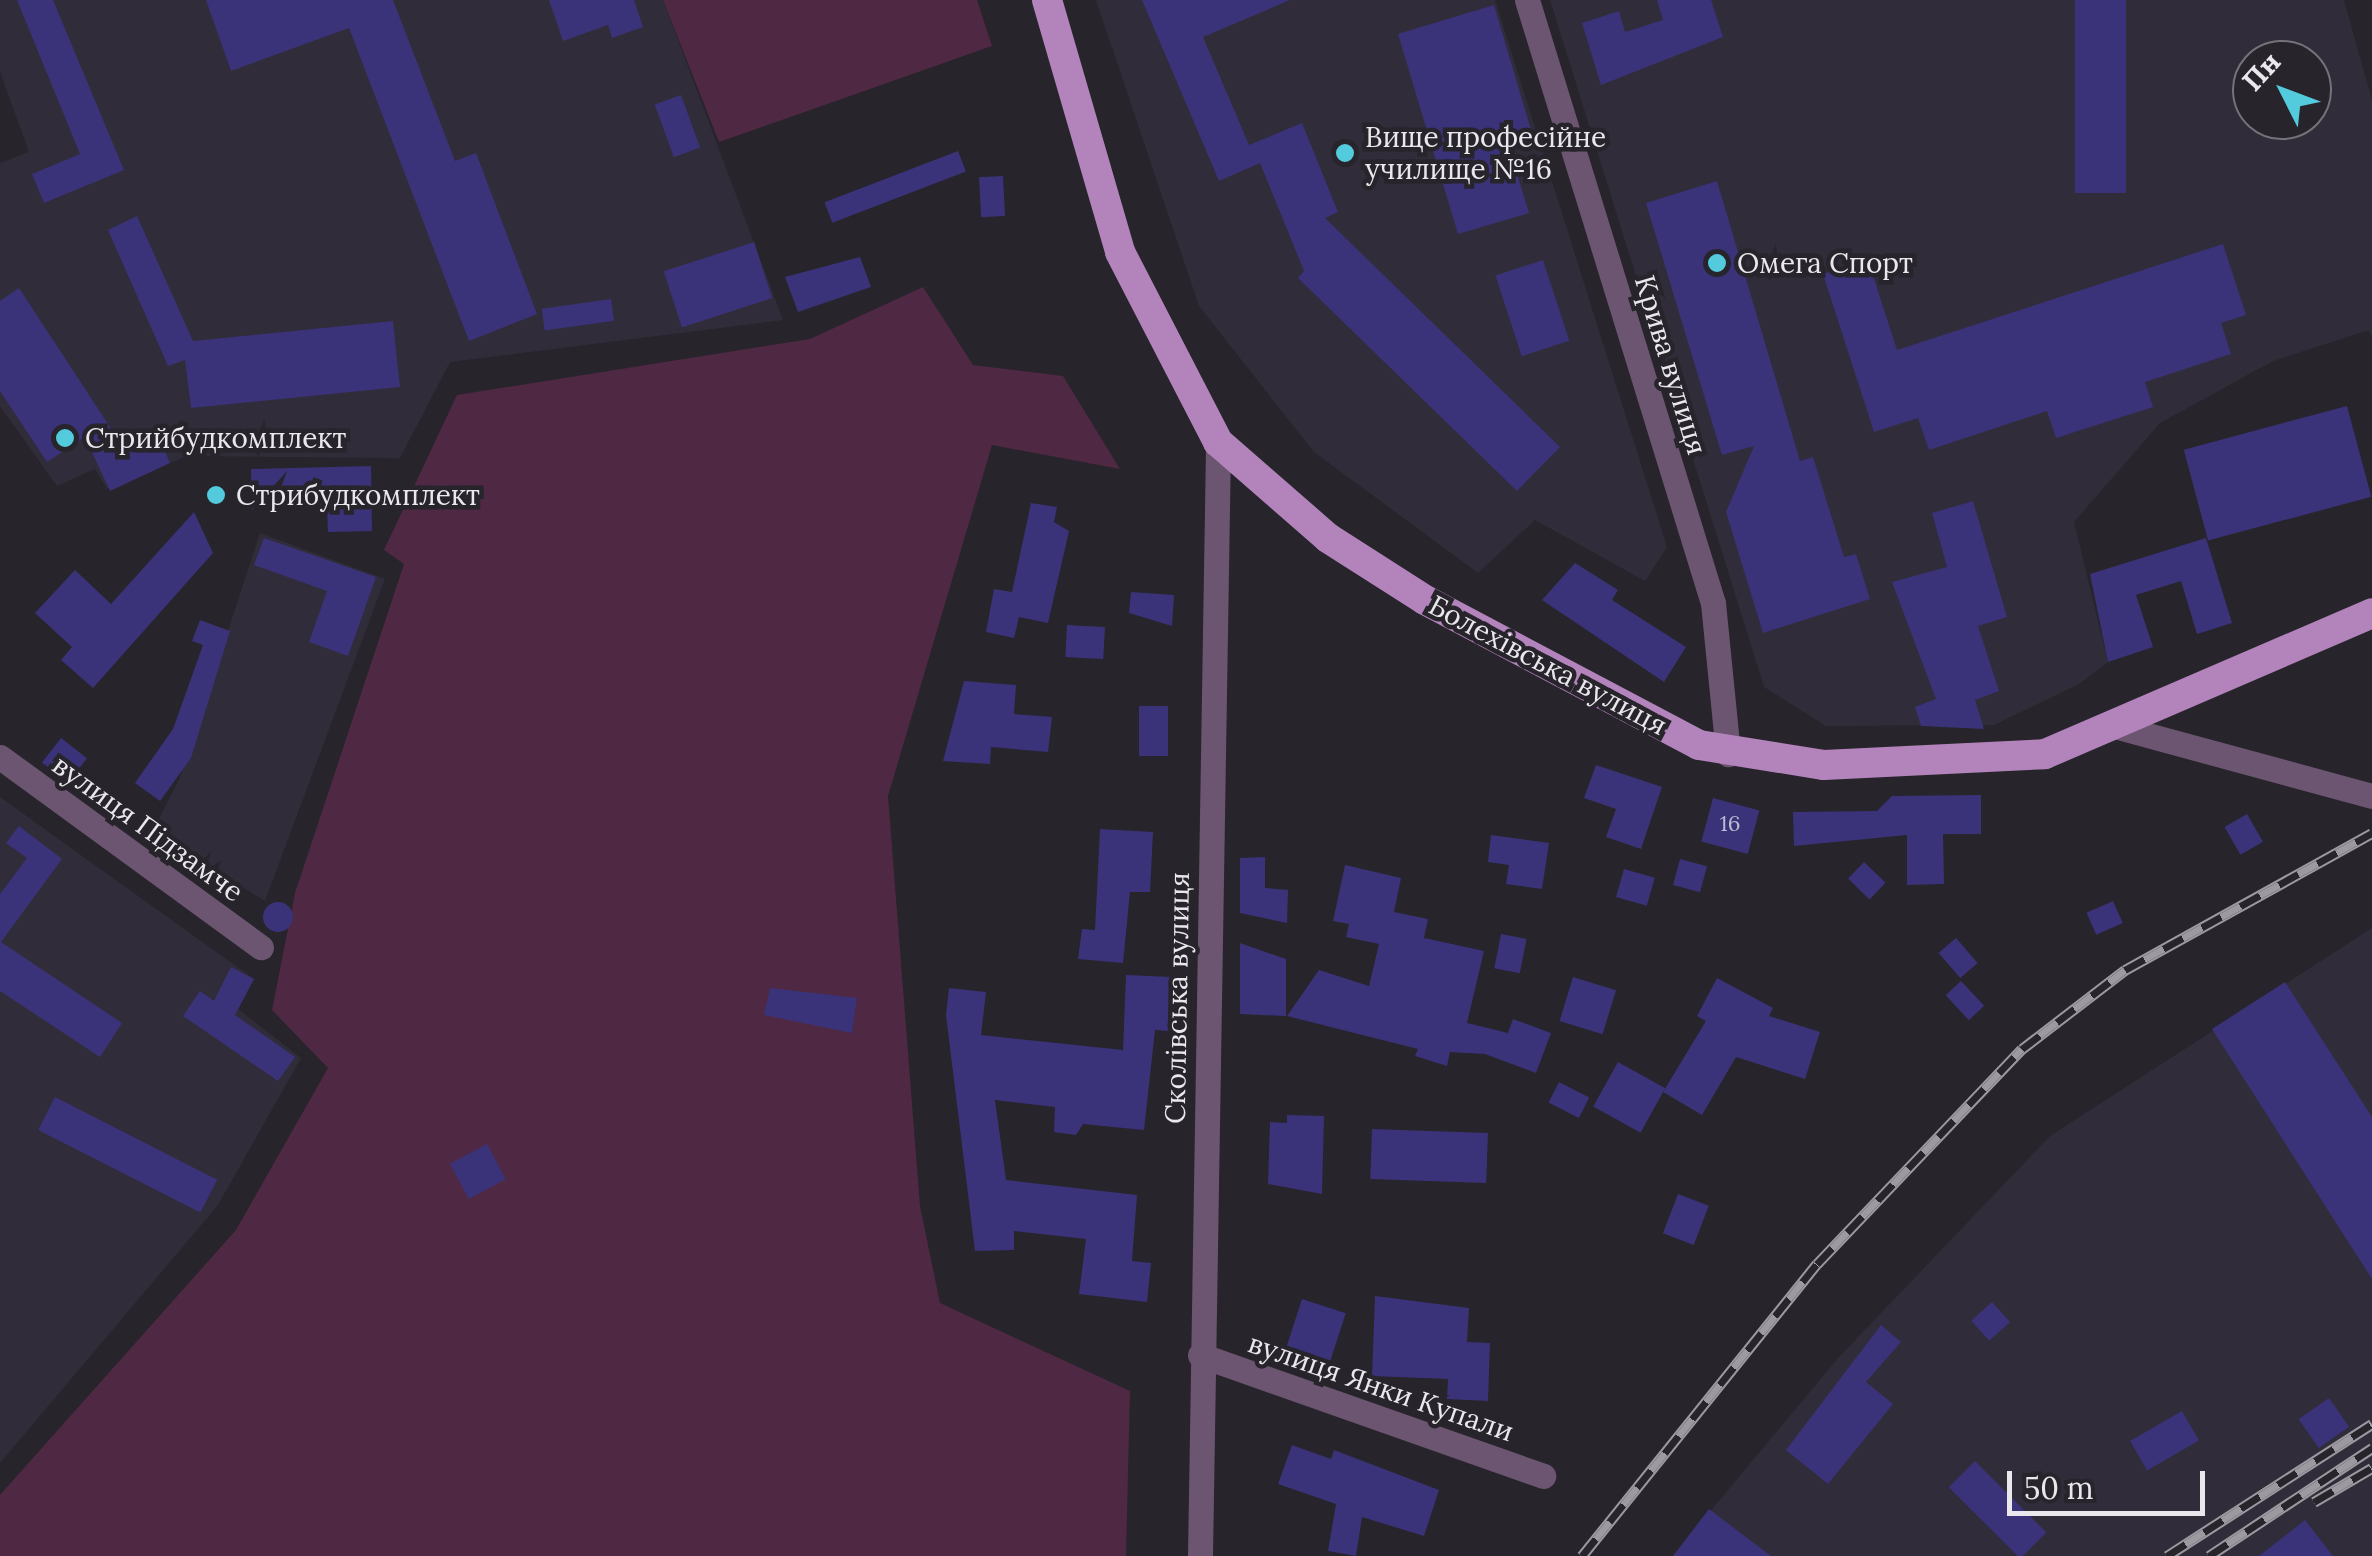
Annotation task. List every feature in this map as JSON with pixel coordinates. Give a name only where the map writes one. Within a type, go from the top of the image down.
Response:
[{"type":"main road","name":"Болехівська вулиця","points":[[1047,0],[1120,252],[1218,442],[1328,538],[1424,600],[1728,754],[1824,765],[2000,761],[2118,727],[2265,652],[2372,613]]},
{"type":"street","name":"Крива вулиця","points":[[1526,0],[1714,602],[1728,754]]},
{"type":"street","name":"Сколівська вулиця","points":[[1200,1556],[1200,1356],[1218,442]]},
{"type":"street","points":[[2118,727],[2372,796]]},
{"type":"street","name":"вулиця Підзамче","points":[[0,757],[261,947]]},
{"type":"street","name":"вулиця Янки Купали","points":[[1200,1356],[1542,1476]]},
{"type":"shaded area","points":[[0,0],[663,0],[783,320],[450,362],[400,458],[187,456],[107,489],[95,469],[57,486],[0,406],[0,163],[29,152],[0,72]]},
{"type":"shaded area","points":[[663,0],[977,0],[992,46],[719,142]]},
{"type":"shaded area","name":"Вище професійне училище №16","points":[[1096,0],[1495,0],[1667,547],[1645,581],[1535,520],[1478,573],[1314,452],[1199,306]]},
{"type":"shaded area","points":[[1550,0],[2344,0],[2372,100],[2372,338],[2369,330],[2273,361],[2160,423],[2074,522],[2108,662],[2079,684],[1994,725],[1826,726],[1764,687]]},
{"type":"shaded area","points":[[923,287],[973,365],[1063,376],[1120,469],[992,445],[888,796],[920,1206],[940,1303],[1130,1391],[1126,1556],[0,1556],[0,1495],[236,1230],[328,1068],[272,1010],[295,893],[404,564],[384,550],[457,395],[810,339]]},
{"type":"shaded area","points":[[260,533],[385,579],[265,901],[152,832],[179,780]]},
{"type":"shaded area","points":[[0,797],[254,979],[238,1009],[301,1058],[218,1205],[0,1463]]},
{"type":"shaded area","points":[[2372,928],[2372,1556],[1673,1556],[1838,1358],[2050,1136]]},
{"type":"building","points":[[17,0],[53,0],[124,170],[44,203],[32,174],[80,154]]},
{"type":"building","points":[[206,0],[393,0],[455,161],[476,153],[537,314],[469,341],[349,28],[231,71]]},
{"type":"building","points":[[549,0],[634,0],[643,27],[612,38],[608,25],[563,41]]},
{"type":"building","points":[[1142,0],[1290,0],[1203,37],[1249,145],[1302,123],[1338,212],[1325,218],[1560,447],[1517,491],[1298,278],[1304,271],[1260,163],[1219,181]]},
{"type":"building","points":[[1657,0],[1711,0],[1723,37],[1601,85],[1582,23],[1619,11],[1625,32],[1663,20]]},
{"type":"building","points":[[2075,0],[2126,0],[2126,193],[2075,193]]},
{"type":"building","points":[[1494,5],[1534,140],[1509,148],[1529,213],[1458,234],[1398,34]]},
{"type":"building","points":[[681,95],[700,148],[674,157],[655,105]]},
{"type":"building","points":[[958,151],[966,172],[832,223],[824,202]]},
{"type":"building","points":[[1003,176],[1005,216],[981,217],[979,177]]},
{"type":"building","points":[[1717,181],[1800,461],[1813,457],[1844,557],[1856,554],[1870,599],[1763,633],[1726,512],[1754,446],[1722,455],[1646,203]]},
{"type":"building","points":[[137,216],[193,341],[393,321],[400,387],[191,408],[185,360],[168,366],[108,230]]},
{"type":"building","points":[[754,242],[772,298],[682,327],[664,271]]},
{"type":"building","points":[[2223,244],[2246,315],[2221,323],[2231,354],[2145,382],[2153,407],[2056,438],[2047,411],[1929,450],[1918,418],[1874,432],[1823,274],[1868,260],[1897,350]]},
{"type":"building","points":[[860,257],[871,287],[798,312],[785,277]]},
{"type":"building","points":[[1543,260],[1569,341],[1522,356],[1495,275]]},
{"type":"building","points":[[19,288],[127,453],[159,438],[170,463],[110,491],[85,437],[47,462],[0,391],[0,301]]},
{"type":"building","points":[[611,299],[614,321],[545,331],[542,309]]},
{"type":"building","points":[[2347,406],[2371,497],[2208,541],[2184,450]]},
{"type":"building","points":[[371,466],[372,531],[328,532],[327,506],[274,507],[287,471],[252,510],[251,469]]},
{"type":"building","points":[[1973,501],[2007,617],[1978,626],[1999,691],[1975,700],[1984,729],[1921,726],[1915,707],[1936,699],[1892,582],[1947,567],[1932,513]]},
{"type":"building","points":[[1031,503],[1057,507],[1054,522],[1069,531],[1048,623],[1019,617],[1014,638],[986,632],[994,589],[1012,592]]},
{"type":"building","points":[[194,512],[213,553],[93,688],[61,660],[72,647],[35,613],[75,570],[111,604]]},
{"type":"building","points":[[264,538],[376,577],[348,656],[309,642],[327,591],[254,565]]},
{"type":"building","points":[[2206,538],[2232,623],[2197,634],[2181,581],[2136,595],[2153,647],[2108,662],[2090,574]]},
{"type":"building","points":[[1575,563],[1618,590],[1612,600],[1686,647],[1664,682],[1542,600]]},
{"type":"building","points":[[1131,592],[1174,595],[1172,626],[1129,613]]},
{"type":"building","points":[[200,620],[230,631],[191,758],[160,801],[135,783],[173,729],[203,645],[192,641]]},
{"type":"building","points":[[1067,625],[1105,627],[1103,659],[1065,657]]},
{"type":"building","points":[[964,681],[1016,685],[1014,714],[1052,717],[1048,752],[991,747],[990,764],[943,761]]},
{"type":"building","points":[[1139,706],[1168,706],[1168,756],[1139,756]]},
{"type":"building","points":[[61,738],[87,758],[68,783],[42,762]]},
{"type":"building","points":[[1596,765],[1662,787],[1641,849],[1606,837],[1616,809],[1584,798]]},
{"type":"building","points":[[1981,795],[1981,834],[1943,834],[1944,884],[1907,885],[1907,835],[1794,846],[1793,812],[1877,811],[1892,796]]},
{"type":"building","points":[[1713,798],[1759,810],[1748,854],[1701,841]]},
{"type":"building","points":[[2247,814],[2263,842],[2240,855],[2224,827]]},
{"type":"building","points":[[19,826],[62,859],[1,942],[122,1023],[100,1057],[0,991],[0,894],[27,858],[6,843]]},
{"type":"building","points":[[1100,829],[1153,832],[1150,892],[1130,892],[1123,963],[1078,959],[1082,929],[1095,930]]},
{"type":"building","points":[[1491,835],[1549,843],[1542,889],[1506,884],[1509,865],[1488,862]]},
{"type":"building","points":[[1265,857],[1265,888],[1288,890],[1287,923],[1240,913],[1240,858]]},
{"type":"building","points":[[1680,859],[1707,866],[1700,892],[1673,885]]},
{"type":"building","points":[[1864,862],[1886,883],[1870,899],[1848,879]]},
{"type":"building","points":[[1345,865],[1401,878],[1394,912],[1428,919],[1424,938],[1484,951],[1467,1023],[1508,1033],[1513,1019],[1551,1033],[1536,1073],[1485,1054],[1450,1052],[1447,1066],[1415,1056],[1418,1049],[1287,1016],[1319,970],[1369,986],[1379,944],[1346,937],[1349,924],[1333,921]]},
{"type":"building","points":[[1624,869],[1655,878],[1647,906],[1616,897]]},
{"type":"building","points":[[2113,901],[2123,923],[2096,935],[2087,913]]},
{"type":"building","points":[[278,902],[289,906],[293,917],[289,928],[278,932],[267,928],[263,917],[267,906]]},
{"type":"building","points":[[1501,934],[1527,939],[1520,973],[1494,968]]},
{"type":"building","points":[[1956,938],[1978,963],[1960,978],[1939,953]]},
{"type":"building","points":[[1240,943],[1286,959],[1286,1016],[1240,1014]]},
{"type":"building","points":[[231,967],[254,979],[235,1015],[295,1057],[278,1081],[183,1016],[200,991],[214,1001]]},
{"type":"building","points":[[1126,975],[1172,977],[1169,1031],[1155,1030],[1144,1130],[1083,1124],[1076,1135],[1054,1132],[1055,1107],[995,1100],[1006,1180],[1137,1195],[1132,1261],[1151,1263],[1147,1302],[1079,1294],[1086,1239],[1014,1231],[1014,1250],[975,1251],[946,1015],[949,988],[986,992],[981,1035],[1123,1050]]},
{"type":"building","points":[[1573,977],[1616,990],[1603,1034],[1560,1021]]},
{"type":"building","points":[[1717,978],[1773,1008],[1769,1016],[1820,1032],[1805,1079],[1736,1057],[1702,1115],[1663,1092],[1706,1021],[1697,1016]]},
{"type":"building","points":[[1961,981],[1984,1006],[1969,1020],[1946,995]]},
{"type":"building","points":[[2285,982],[2372,1117],[2372,1279],[2212,1029]]},
{"type":"building","points":[[770,988],[857,998],[852,1033],[764,1015]]},
{"type":"building","points":[[1618,1062],[1665,1088],[1641,1133],[1593,1107]]},
{"type":"building","points":[[1559,1082],[1589,1097],[1579,1118],[1549,1102]]},
{"type":"building","points":[[55,1097],[217,1180],[200,1213],[38,1130]]},
{"type":"building","points":[[1287,1115],[1324,1116],[1322,1194],[1268,1184],[1270,1122],[1287,1123]]},
{"type":"building","points":[[1372,1129],[1488,1133],[1486,1183],[1370,1179]]},
{"type":"building","points":[[487,1144],[506,1179],[469,1199],[450,1164]]},
{"type":"building","points":[[1678,1194],[1709,1206],[1694,1245],[1663,1233]]},
{"type":"building","points":[[1375,1296],[1469,1308],[1467,1342],[1490,1343],[1488,1401],[1447,1399],[1448,1379],[1372,1376]]},
{"type":"building","points":[[1302,1299],[1346,1313],[1326,1373],[1283,1359]]},
{"type":"building","points":[[1992,1302],[2010,1322],[1989,1341],[1971,1321]]},
{"type":"building","points":[[1881,1325],[1901,1342],[1866,1382],[1893,1404],[1828,1484],[1786,1450]]},
{"type":"building","points":[[2329,1398],[2349,1427],[2319,1448],[2299,1419]]},
{"type":"building","points":[[2182,1411],[2199,1440],[2147,1470],[2130,1441]]},
{"type":"building","points":[[1292,1445],[1331,1459],[1334,1450],[1439,1490],[1424,1536],[1362,1517],[1356,1556],[1328,1551],[1336,1504],[1278,1484]]},
{"type":"building","points":[[1975,1461],[2046,1532],[2023,1556],[2018,1556],[1949,1487]]},
{"type":"building","points":[[1709,1509],[1771,1556],[1673,1556]]},
{"type":"building","points":[[2305,1520],[2333,1556],[2259,1556]]},
{"type":"railway","points":[[1582,1556],[1817,1264],[2022,1049],[2125,970],[2372,833]]},
{"type":"railway","points":[[2167,1556],[2372,1424]]},
{"type":"railway","points":[[2209,1556],[2372,1448]]},
{"type":"railway","points":[[2314,1502],[2372,1468]]},
{"type":"place","name":"Вище професійне училище №16","points":[[1345,153]]},
{"type":"place","name":"Омега Спорт","points":[[1717,263]]},
{"type":"place","name":"Стрийбудкомплект","points":[[65,438]]},
{"type":"place","name":"Стрибудкомплект","points":[[216,495]]}]
